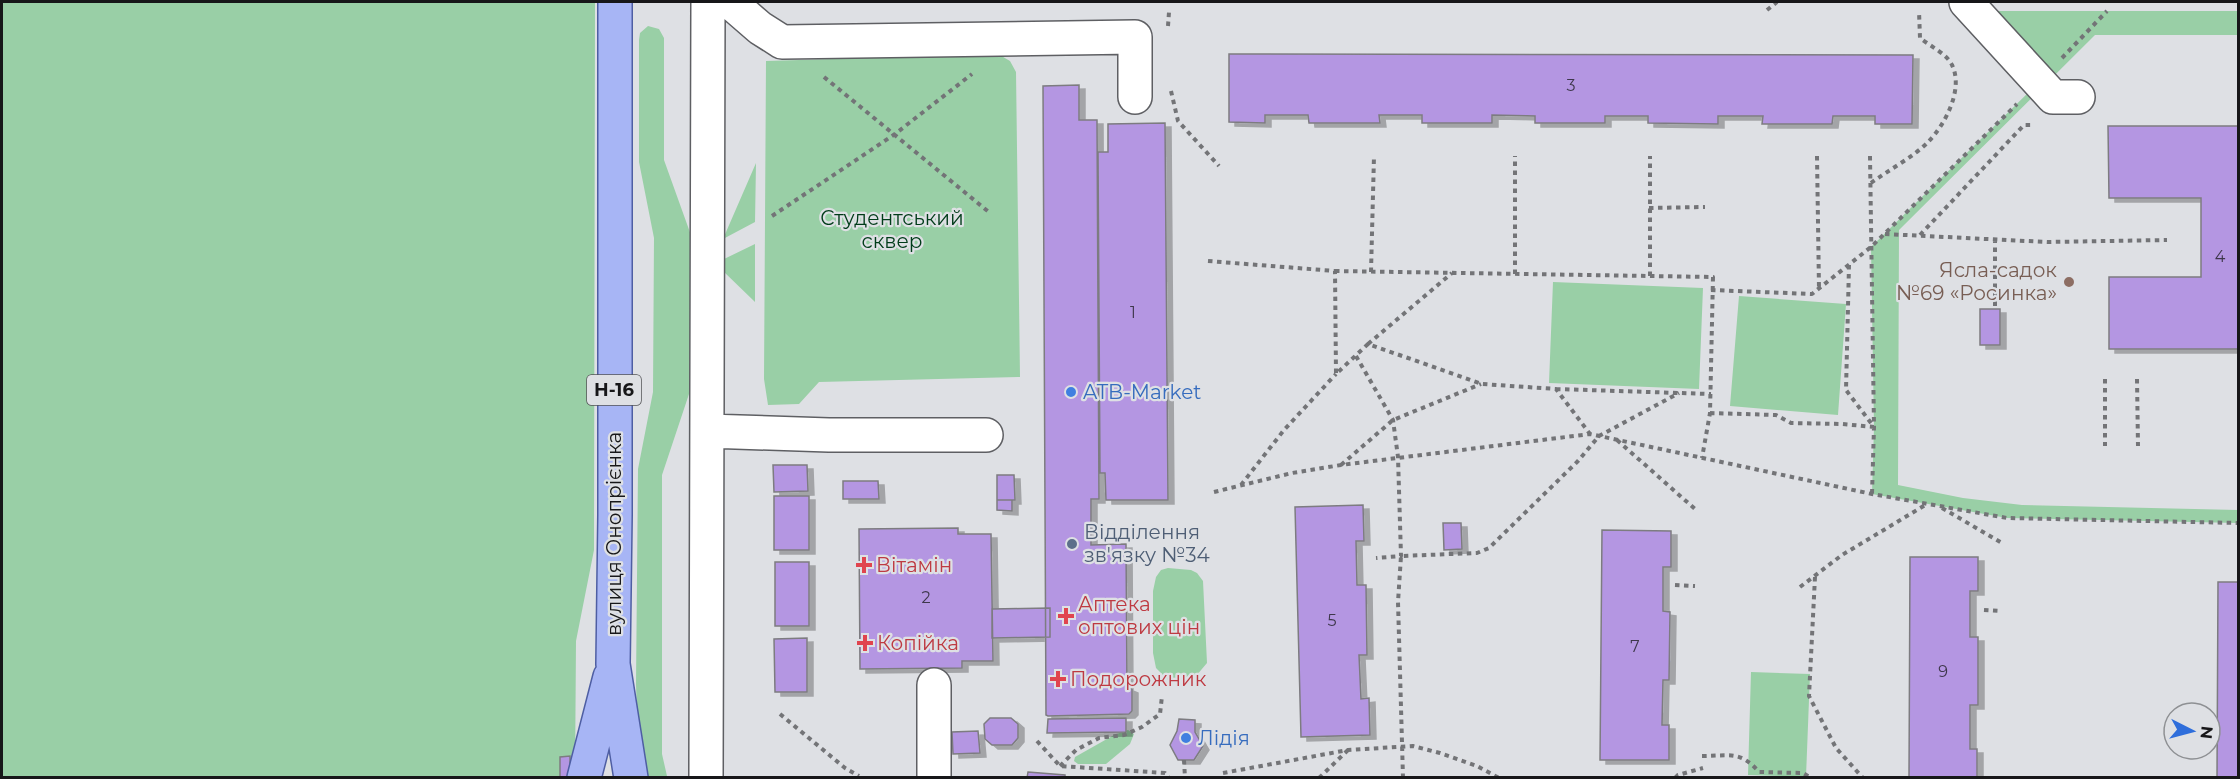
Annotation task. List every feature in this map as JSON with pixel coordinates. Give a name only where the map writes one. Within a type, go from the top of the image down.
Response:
[{"type":"main road","name":"вулиця Онопрієнка","points":[[615,2],[613,664],[631,777]]},
{"type":"main road","points":[[584,777],[613,664]]},
{"type":"lane","points":[[706,777],[708,2]]},
{"type":"lane","points":[[730,2],[760,28],[782,42],[1135,37],[1135,98]]},
{"type":"lane","points":[[1966,2],[2053,97],[2078,97]]},
{"type":"lane","points":[[707,431],[829,435],[986,435]]},
{"type":"lane","points":[[934,685],[934,777]]},
{"type":"path","points":[[1767,10],[1777,2]]},
{"type":"path","points":[[1870,183],[1928,142],[1943,122],[1954,100],[1956,81],[1952,64],[1920,38],[1919,11]]},
{"type":"path","points":[[1712,290],[1812,294],[1819,290],[1885,234],[2039,82],[2107,11]]},
{"type":"path","points":[[1168,33],[1169,12]]},
{"type":"path","points":[[772,216],[895,134],[1017,39]]},
{"type":"path","points":[[821,74],[990,213]]},
{"type":"path","points":[[1170,87],[1178,122],[1219,166]]},
{"type":"path","points":[[1920,235],[2024,125],[2035,125]]},
{"type":"path","points":[[1371,272],[1374,156]]},
{"type":"path","points":[[1515,156],[1515,274]]},
{"type":"path","points":[[1650,156],[1650,276]]},
{"type":"path","points":[[1817,156],[1819,290]]},
{"type":"path","points":[[1870,156],[1874,428],[1872,494]]},
{"type":"path","points":[[1649,208],[1706,207]]},
{"type":"path","points":[[1885,234],[2047,242],[2167,240]]},
{"type":"path","points":[[1995,239],[1995,306]]},
{"type":"path","points":[[1208,261],[1335,271],[1713,277],[1710,412],[1702,458]]},
{"type":"path","points":[[1849,265],[1846,390],[1874,428]]},
{"type":"path","points":[[1335,271],[1336,374]]},
{"type":"path","points":[[1240,485],[1284,430],[1336,374],[1452,273]]},
{"type":"path","points":[[1368,344],[1482,384],[1711,394]]},
{"type":"path","points":[[1356,356],[1393,420],[1398,457],[1401,556],[1398,602],[1403,777]]},
{"type":"path","points":[[2105,379],[2105,446]]},
{"type":"path","points":[[2137,379],[2138,446]]},
{"type":"path","points":[[1341,465],[1393,420],[1482,384]]},
{"type":"path","points":[[1556,389],[1590,434]]},
{"type":"path","points":[[1376,558],[1478,554],[1489,548],[1578,460],[1599,436],[1679,393]]},
{"type":"path","points":[[1710,412],[1776,415],[1791,423],[1842,424],[1874,428]]},
{"type":"path","points":[[1214,492],[1292,473],[1341,465],[1590,434],[1872,494],[2007,518],[2238,523]]},
{"type":"path","points":[[1616,439],[1695,508]]},
{"type":"path","points":[[1800,587],[1862,542],[1928,504]]},
{"type":"path","points":[[1939,506],[1955,518],[2002,543]]},
{"type":"path","points":[[1815,577],[1809,696],[1836,748],[1863,777]]},
{"type":"path","points":[[1675,585],[1695,586]]},
{"type":"path","points":[[1984,610],[2001,611]]},
{"type":"path","points":[[1060,766],[1076,750],[1099,738],[1124,735],[1142,727],[1160,714],[1162,696]]},
{"type":"path","points":[[780,714],[844,768],[859,776]]},
{"type":"path","points":[[1037,741],[1060,766],[1165,773],[1169,777]]},
{"type":"path","points":[[1223,773],[1348,750],[1413,746],[1477,766],[1499,777]]},
{"type":"path","points":[[1319,777],[1348,750]]},
{"type":"path","points":[[1702,756],[1739,755],[1751,762],[1759,772],[1803,773],[1811,777]]},
{"type":"path","points":[[1185,760],[1185,777]]},
{"type":"path","points":[[1676,777],[1702,768]]},
{"type":"green space","points":[[2,2],[595,2],[594,550],[576,641],[575,777],[2,778]]},
{"type":"green space","points":[[1974,11],[2238,11],[2238,35],[2095,35],[1899,230],[1898,485],[1963,498],[2022,505],[2238,510],[2238,523],[2007,518],[1872,494],[1874,427],[1871,247],[2039,82]]},
{"type":"green space","points":[[648,26],[659,29],[664,38],[664,160],[692,238],[689,394],[662,475],[662,754],[667,776],[646,777],[638,749],[636,684],[638,469],[653,392],[654,238],[639,162],[639,40],[640,33]]},
{"type":"green space","name":"Студентський сквер","points":[[998,54],[1010,61],[1016,72],[1020,377],[819,382],[799,404],[768,405],[764,379],[766,61]]},
{"type":"green space","points":[[756,163],[755,222],[723,239]]},
{"type":"green space","points":[[755,244],[755,302],[722,270],[722,260]]},
{"type":"green space","points":[[1553,282],[1703,288],[1699,389],[1549,383]]},
{"type":"green space","points":[[1739,296],[1846,304],[1838,415],[1730,406]]},
{"type":"green space","points":[[1168,568],[1191,570],[1197,573],[1203,581],[1207,663],[1196,676],[1168,680],[1156,668],[1153,653],[1153,591],[1156,577],[1161,570]]},
{"type":"green space","points":[[1751,672],[1810,674],[1806,777],[1748,775]]},
{"type":"green space","points":[[1128,730],[1134,734],[1130,744],[1106,764],[1078,764],[1074,761],[1075,757],[1114,735]]},
{"type":"building","points":[[1229,54],[1913,55],[1912,124],[1875,124],[1875,116],[1833,116],[1832,124],[1762,124],[1763,116],[1718,116],[1718,124],[1648,123],[1648,116],[1605,116],[1605,123],[1535,123],[1535,116],[1492,115],[1492,123],[1422,123],[1422,115],[1379,115],[1380,123],[1309,123],[1308,115],[1265,115],[1265,123],[1229,122]]},
{"type":"building","points":[[1079,85],[1079,120],[1097,120],[1099,499],[1091,499],[1091,545],[1126,544],[1127,687],[1132,689],[1132,711],[1129,714],[1048,716],[1046,715],[1043,86]]},
{"type":"building","points":[[1165,123],[1168,500],[1106,500],[1105,473],[1100,473],[1098,152],[1108,152],[1108,124]]},
{"type":"building","points":[[2108,126],[2238,126],[2238,349],[2109,349],[2109,277],[2201,277],[2201,198],[2109,198]]},
{"type":"building","points":[[1980,309],[2000,309],[2000,345],[1980,345]]},
{"type":"building","points":[[773,465],[807,465],[808,491],[774,492]]},
{"type":"building","points":[[997,475],[1014,475],[1015,500],[997,500]]},
{"type":"building","points":[[843,481],[878,481],[879,499],[843,499]]},
{"type":"building","points":[[774,496],[809,496],[809,550],[774,550]]},
{"type":"building","points":[[997,500],[1012,500],[1012,511],[997,510]]},
{"type":"building","points":[[1363,505],[1364,541],[1356,541],[1357,585],[1366,585],[1367,655],[1359,655],[1361,699],[1369,698],[1370,735],[1301,737],[1295,507]]},
{"type":"building","points":[[1443,523],[1461,523],[1462,549],[1444,550]]},
{"type":"building","points":[[958,528],[958,534],[991,534],[993,661],[962,661],[962,668],[860,669],[859,529]]},
{"type":"building","points":[[1602,530],[1671,531],[1671,567],[1663,567],[1663,611],[1670,612],[1669,680],[1663,680],[1662,725],[1669,725],[1669,760],[1600,760]]},
{"type":"building","points":[[1910,557],[1978,557],[1978,591],[1970,591],[1970,637],[1978,637],[1978,705],[1970,705],[1970,749],[1977,749],[1977,778],[1909,778]]},
{"type":"building","points":[[775,562],[809,562],[809,626],[775,626]]},
{"type":"building","points":[[2218,582],[2238,582],[2238,778],[2217,778],[2217,761],[2222,761],[2222,701],[2217,701]]},
{"type":"building","points":[[1050,608],[1050,637],[992,638],[992,609]]},
{"type":"building","points":[[807,638],[807,692],[775,692],[774,639]]},
{"type":"building","points":[[990,718],[1011,718],[1018,724],[1018,738],[1012,745],[992,745],[985,739],[984,724]]},
{"type":"building","points":[[1126,718],[1126,732],[1047,733],[1048,719]]},
{"type":"building","name":"Лідія","points":[[1179,719],[1195,720],[1195,732],[1203,746],[1194,760],[1178,760],[1170,745],[1177,731]]},
{"type":"building","points":[[978,731],[980,753],[953,754],[952,732]]},
{"type":"building","points":[[570,756],[570,778],[560,778],[560,757]]},
{"type":"building","points":[[1028,772],[1065,775],[1065,778],[1027,778]]},
{"type":"place","name":"Ясла-садок №69 «Росинка»","points":[[2069,282]]},
{"type":"place","name":"ATB-Market","points":[[1071,392]]},
{"type":"place","name":"Відділення зв'язку №34","points":[[1072,544]]},
{"type":"place","name":"Вітамін","points":[[864,565]]},
{"type":"place","name":"Аптека оптових цін","points":[[1066,616]]},
{"type":"place","name":"Копійка","points":[[865,643]]},
{"type":"place","name":"Подорожник","points":[[1058,679]]},
{"type":"place","name":"Лідія","points":[[1186,738]]}]
